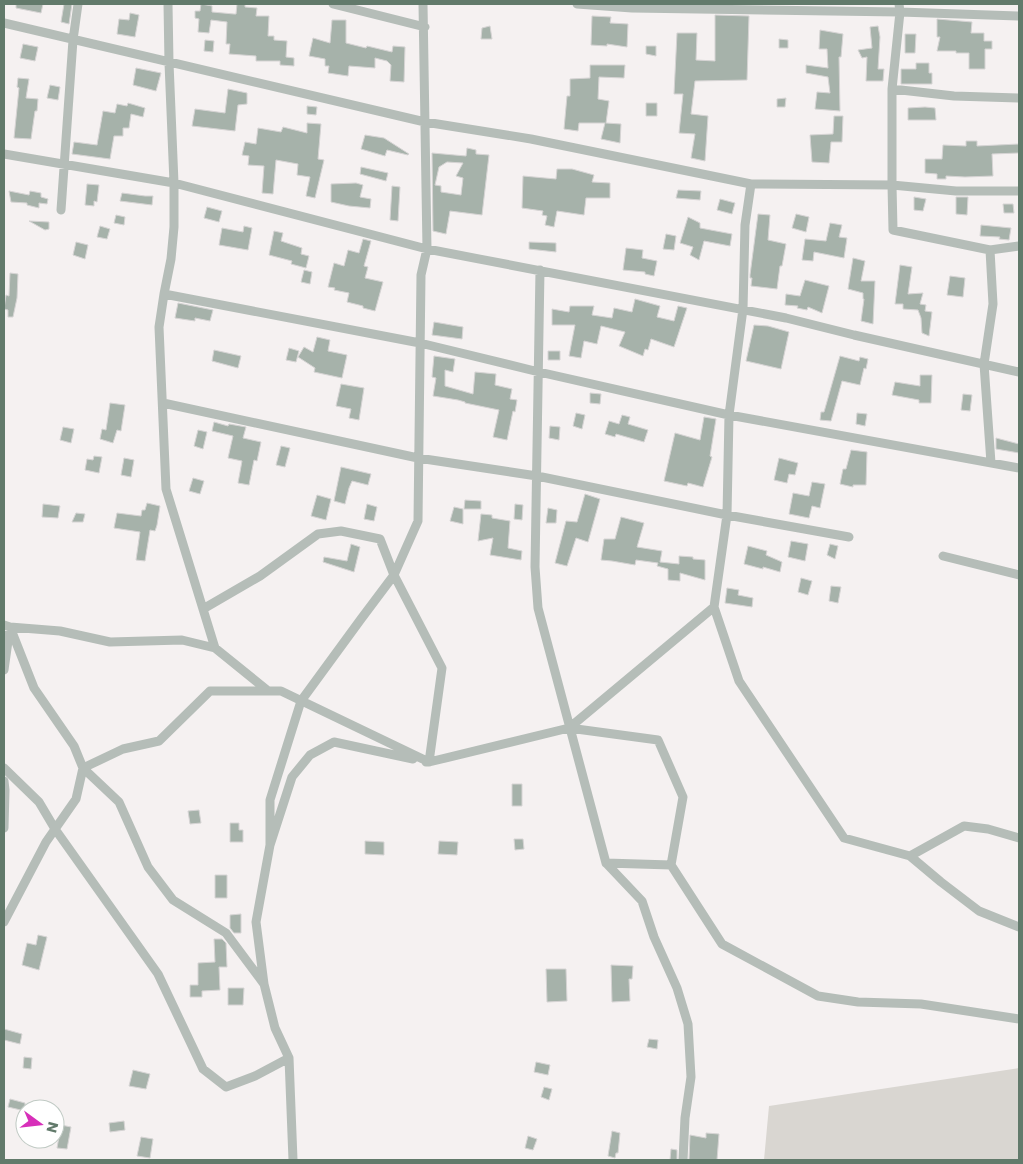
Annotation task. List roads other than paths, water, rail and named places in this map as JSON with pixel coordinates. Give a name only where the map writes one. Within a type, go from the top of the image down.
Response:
[{"type":"street","points":[[61,210],[73,40],[78,4]]},
{"type":"street","points":[[168,4],[174,227],[171,259],[159,327],[166,489],[215,648]]},
{"type":"street","points":[[333,4],[425,27]]},
{"type":"street","points":[[270,845],[270,800],[301,701],[394,575],[418,521],[421,275],[427,249],[425,27],[423,4]]},
{"type":"street","points":[[577,4],[632,8],[899,8],[1019,16]]},
{"type":"street","points":[[899,8],[892,89],[893,230],[990,250],[1019,246]]},
{"type":"street","points":[[4,23],[425,122],[531,139],[751,184],[892,185],[956,191],[1019,191]]},
{"type":"street","points":[[892,89],[954,96],[1019,98]]},
{"type":"street","points":[[4,154],[174,183],[427,249],[743,309],[1019,372]]},
{"type":"street","points":[[751,184],[745,225],[743,309],[729,415],[727,515],[714,607],[739,681],[844,838],[910,856],[979,911],[1019,927]]},
{"type":"street","points":[[990,250],[993,304],[984,364],[991,463]]},
{"type":"street","points":[[540,270],[535,567],[538,608],[606,863],[642,901],[654,937],[677,988],[688,1024],[691,1077],[683,1160]]},
{"type":"street","points":[[164,294],[420,343],[729,415],[1019,468]]},
{"type":"street","points":[[163,404],[418,458],[537,476],[727,515],[849,537]]},
{"type":"street","points":[[203,609],[260,576],[318,534],[341,531],[380,540],[394,575],[442,668],[429,762]]},
{"type":"street","points":[[943,556],[1019,575]]},
{"type":"street","points":[[569,728],[714,607]]},
{"type":"street","points":[[7,626],[60,631],[110,642],[182,640],[215,648],[268,690]]},
{"type":"street","points":[[4,670],[7,626]]},
{"type":"street","points":[[7,626],[34,688],[74,746],[83,768],[119,802],[148,866],[173,900],[226,933],[264,984]]},
{"type":"street","points":[[83,768],[123,749],[159,741],[210,691],[281,691],[429,762]]},
{"type":"street","points":[[293,1160],[289,1058],[275,1028],[264,984],[256,922],[270,845],[292,777],[310,754],[334,742],[429,762],[569,728],[658,740],[683,797],[671,865],[722,944],[818,996],[858,1002],[921,1004],[1019,1019]]},
{"type":"street","points":[[4,768],[39,802],[55,829],[158,974],[203,1069],[226,1087],[255,1076],[289,1058]]},
{"type":"street","points":[[4,922],[46,842],[76,799],[83,768]]},
{"type":"street","points":[[4,781],[4,828]]},
{"type":"street","points":[[910,856],[964,826],[988,829],[1019,838]]},
{"type":"street","points":[[606,863],[671,865]]}]
